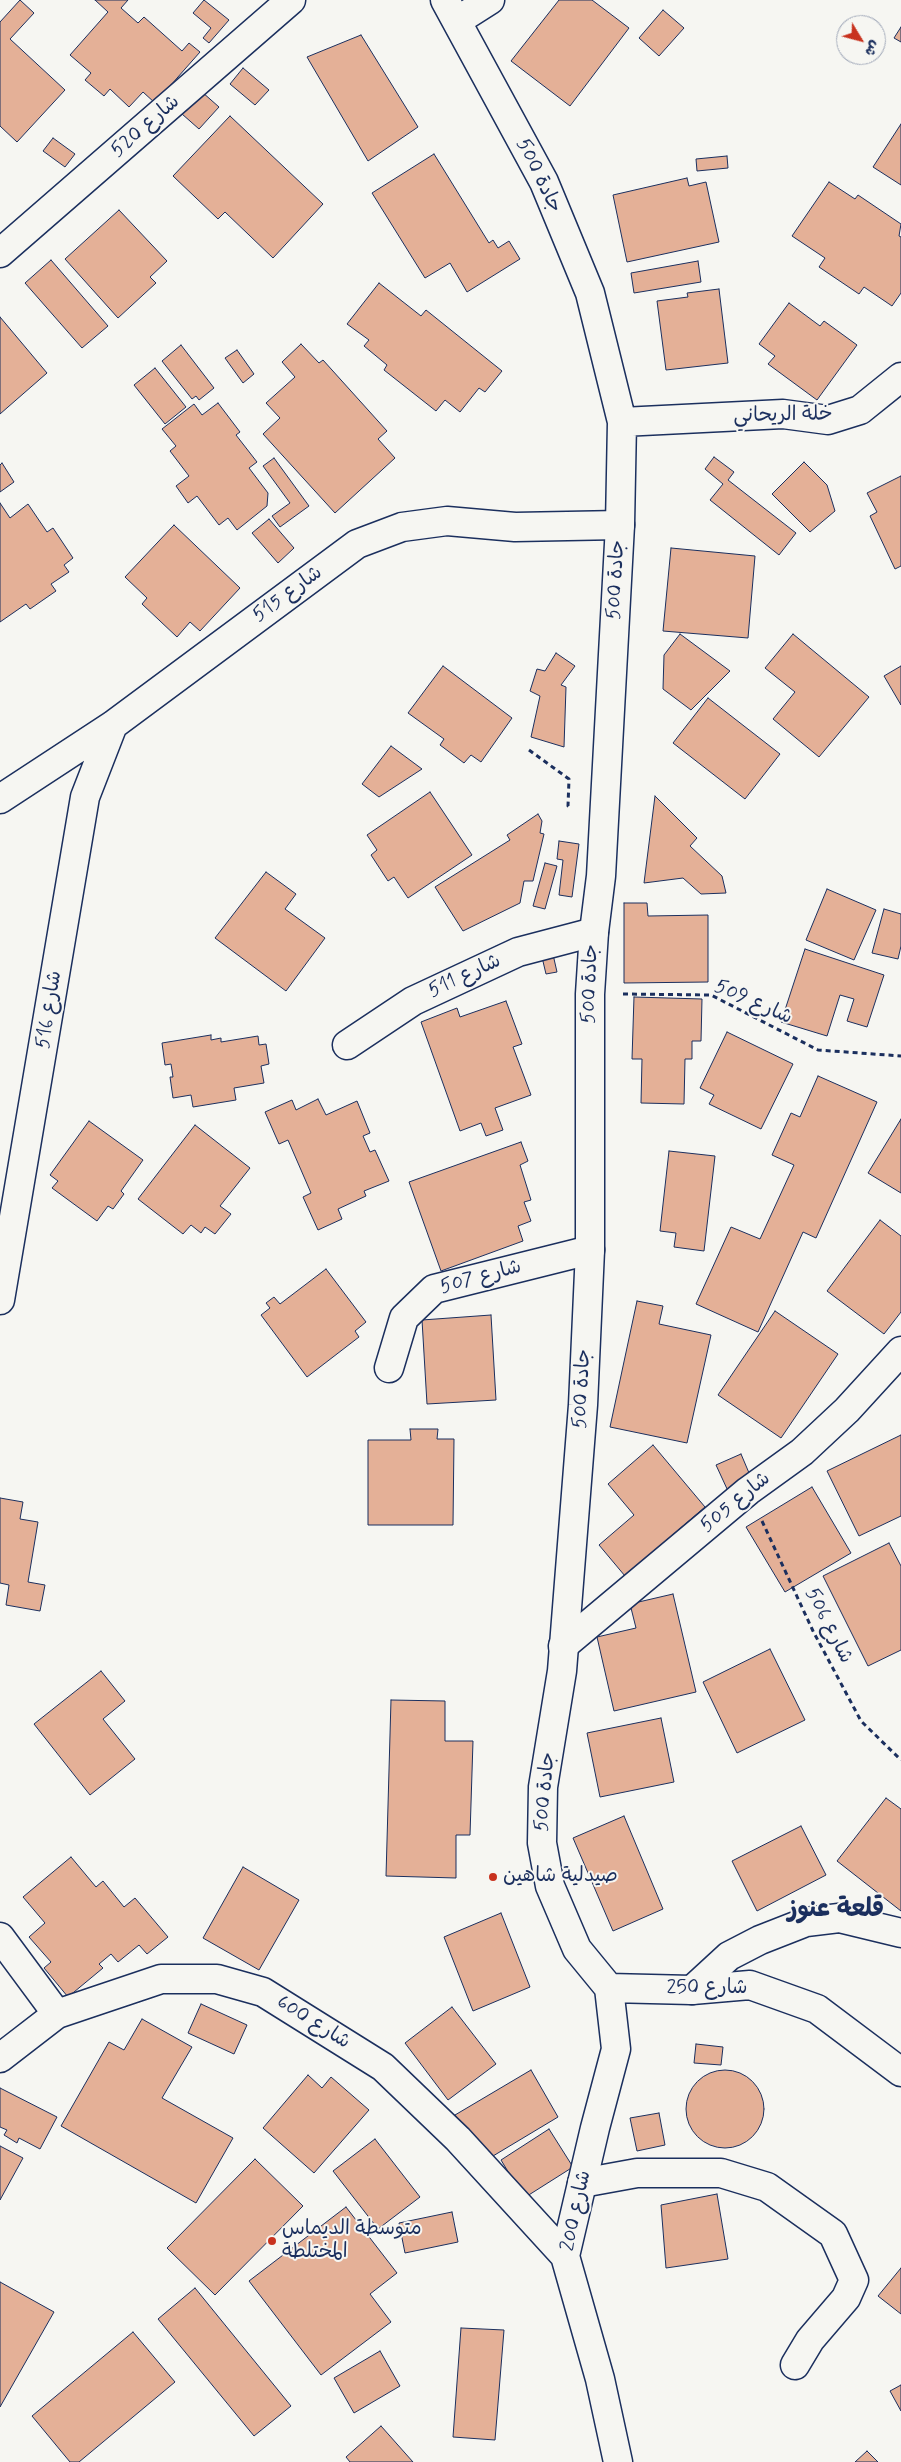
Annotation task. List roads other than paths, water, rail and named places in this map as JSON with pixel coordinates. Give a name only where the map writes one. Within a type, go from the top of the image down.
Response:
[{"type":"main road","name":"شارع 520","points":[[0,253],[291,0]]},
{"type":"main road","points":[[451,10],[490,0]]},
{"type":"main road","name":"جادة 500","points":[[451,10],[544,182],[590,293],[622,422],[620,525],[601,876],[594,932],[590,994],[590,1250],[583,1405],[562,1671],[543,1787],[542,1844],[550,1886],[577,1949],[609,1988]]},
{"type":"main road","name":"خلة الريحاني","points":[[622,422],[783,414],[828,420],[860,410],[901,377]]},
{"type":"main road","name":"شارع 515","points":[[0,799],[113,725],[357,544],[402,527],[447,520],[515,527],[620,525]]},
{"type":"main road","name":"شارع 516","points":[[0,1300],[85,797],[113,725]]},
{"type":"main road","name":"شارع 511","points":[[347,1045],[413,1001],[518,952],[594,932]]},
{"type":"main road","name":"شارع 507","points":[[389,1368],[404,1318],[434,1288],[590,1250]]},
{"type":"main road","name":"شارع 505","points":[[563,1646],[748,1491],[802,1452],[847,1410],[901,1351]]},
{"type":"main road","points":[[692,1990],[729,1956],[760,1940],[806,1922],[839,1918],[901,1933]]},
{"type":"main road","points":[[0,1938],[57,2014]]},
{"type":"main road","name":"شارع 600","points":[[0,2058],[57,2014],[161,1979],[217,1979],[263,1992],[383,2067],[458,2139],[565,2256]]},
{"type":"main road","name":"شارع 250","points":[[609,1988],[692,1990],[750,1985],[817,2009],[901,2072]]},
{"type":"main road","name":"شارع 200","points":[[609,1988],[616,2049],[565,2256],[600,2379],[618,2462]]},
{"type":"main road","points":[[582,2183],[637,2173],[721,2172],[767,2187],[833,2234],[854,2280],[846,2298],[810,2340],[795,2365]]},
{"type":"place","name":"صيدلية شاهين","points":[[493,1877]]},
{"type":"place","name":"متوسطة الديماس المختلطة","points":[[272,2241]]},
{"type":"district","name":"قلعة عنوز","points":[[836,1911]]}]
